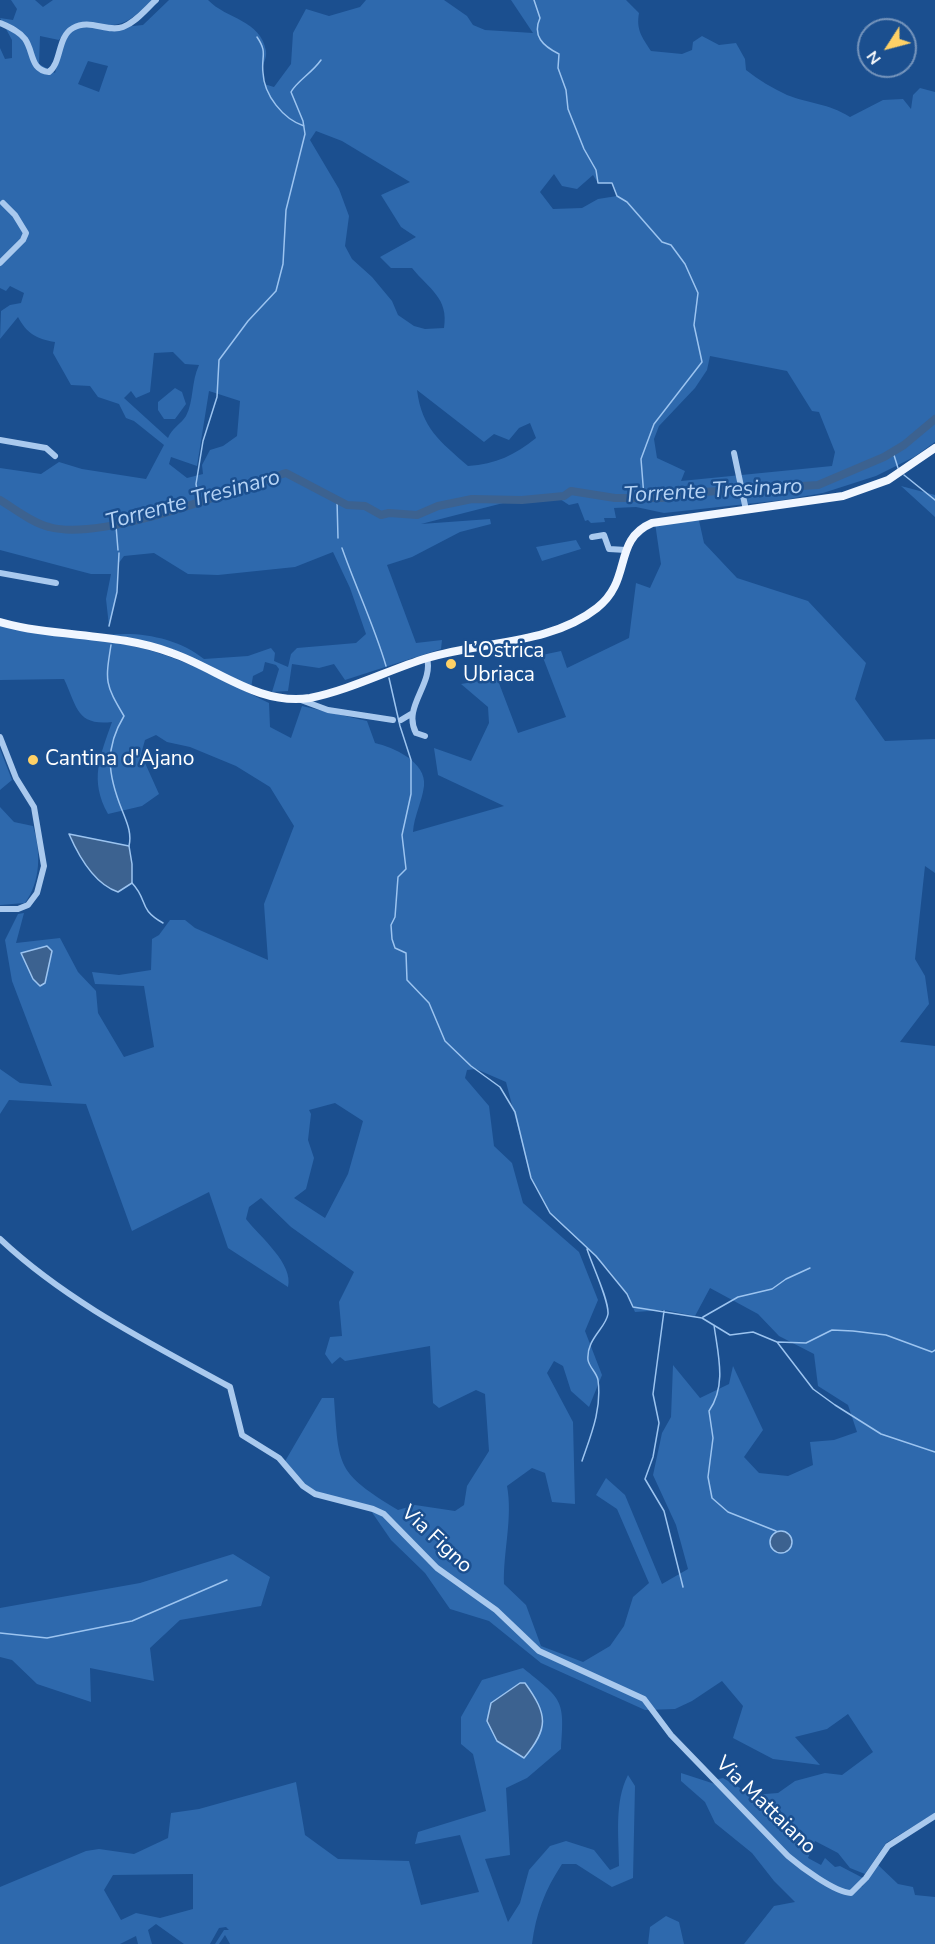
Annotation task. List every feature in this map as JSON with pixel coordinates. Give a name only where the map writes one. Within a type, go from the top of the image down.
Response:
[{"type":"main road","points":[[0,622],[149,645],[174,653],[251,690],[272,697],[300,700],[325,694],[427,658],[529,637],[586,615],[614,592],[626,550],[634,535],[652,523],[843,496],[883,482],[935,448]]},
{"type":"street","points":[[0,23],[21,34],[35,65],[40,70],[49,72],[54,68],[60,46],[71,29],[86,24],[114,28],[125,26],[156,0]]},
{"type":"street","points":[[0,263],[23,240],[26,233],[15,215],[3,203]]},
{"type":"street","points":[[0,440],[46,448],[55,456]]},
{"type":"street","points":[[734,453],[746,510]]},
{"type":"street","points":[[592,537],[604,535],[609,549],[626,550]]},
{"type":"street","points":[[0,573],[56,583]]},
{"type":"street","points":[[425,736],[416,733],[411,714],[429,667],[427,658]]},
{"type":"street","points":[[300,700],[328,710],[393,720]]},
{"type":"street","points":[[401,720],[411,714]]},
{"type":"street","points":[[0,737],[16,778],[34,807],[44,866],[37,893],[28,905],[18,909],[0,909]]},
{"type":"street","name":"Via Figno","points":[[0,1239],[29,1264],[111,1322],[230,1387],[242,1435],[279,1458],[303,1486],[324,1498],[373,1509],[384,1514],[437,1568],[496,1610],[539,1651],[575,1670],[639,1695]]},
{"type":"street","name":"Via Mattaiano","points":[[639,1695],[670,1735],[788,1856],[840,1891],[851,1893],[856,1890],[888,1846],[935,1816]]},
{"type":"shaded area","points":[[11,0],[35,0],[43,7],[53,0],[152,0],[122,23],[104,25],[81,23],[67,30],[59,40],[40,36],[39,64],[55,73],[64,38],[75,27],[114,28],[143,25],[169,0],[208,0],[250,26],[257,33],[266,51],[262,69],[264,84],[274,87],[291,64],[293,33],[306,9],[329,16],[360,7],[366,0],[444,0],[467,16],[473,25],[485,30],[533,33],[511,0],[626,0],[639,13],[639,29],[651,51],[682,54],[692,50],[693,42],[702,36],[719,45],[736,43],[745,59],[746,70],[776,90],[795,98],[826,106],[850,117],[883,100],[903,99],[911,109],[913,95],[920,88],[935,92],[935,442],[914,457],[876,476],[823,493],[783,500],[664,513],[636,507],[614,508],[616,518],[604,518],[605,522],[591,523],[588,520],[585,521],[578,503],[569,505],[554,495],[515,500],[421,524],[490,519],[491,524],[460,532],[412,557],[387,565],[416,643],[442,640],[441,649],[345,680],[334,664],[319,668],[292,664],[288,691],[272,692],[279,669],[276,665],[265,662],[263,671],[253,676],[251,688],[188,657],[107,635],[145,635],[171,641],[204,659],[248,656],[271,648],[275,653],[274,661],[288,667],[291,654],[297,648],[356,643],[366,634],[350,588],[333,552],[295,567],[218,575],[188,574],[154,553],[124,556],[118,564],[117,592],[109,626],[106,599],[111,574],[91,574],[0,550],[0,468],[41,474],[59,462],[82,469],[146,479],[164,445],[134,421],[126,418],[119,404],[98,397],[90,386],[71,385],[53,353],[55,342],[33,335],[18,317],[0,339],[1,311],[10,305],[21,303],[24,293],[10,286],[6,291],[0,288],[0,48],[5,59],[12,58],[12,40],[0,18],[13,20],[17,9]],"holes":[[[88,61],[108,66],[99,92],[78,84]],[[316,131],[342,141],[410,182],[381,195],[401,227],[416,237],[380,257],[391,268],[412,268],[431,288],[441,301],[445,318],[444,328],[425,329],[414,326],[398,315],[392,301],[372,277],[352,259],[345,246],[349,216],[339,189],[310,140]],[[554,174],[562,186],[577,189],[593,175],[598,183],[612,183],[617,196],[598,199],[582,208],[553,209],[540,192]],[[173,352],[185,364],[199,365],[189,410],[168,438],[124,398],[131,391],[136,398],[150,392],[154,353]],[[710,356],[787,371],[812,411],[819,412],[835,452],[832,466],[681,481],[685,471],[657,458],[654,439],[659,426],[695,388],[707,370]],[[417,390],[484,442],[494,434],[509,440],[519,428],[530,423],[536,438],[505,458],[468,466],[441,441],[423,415]],[[209,391],[240,401],[237,436],[223,446],[210,450],[202,465],[203,474],[187,478],[169,464],[171,457],[197,466]]]},
{"type":"shaded area","points":[[175,388],[182,392],[186,404],[175,419],[164,419],[158,410],[158,402]]},
{"type":"shaded area","points":[[901,486],[935,495],[935,517]]},
{"type":"shaded area","points":[[698,516],[704,543],[737,578],[808,601],[866,663],[855,699],[885,741],[935,739],[935,873],[925,866],[915,959],[925,976],[929,1004],[900,1042],[935,1046],[935,1813],[886,1843],[865,1874],[850,1868],[838,1853],[815,1841],[808,1858],[821,1865],[825,1858],[835,1867],[840,1866],[863,1878],[860,1886],[862,1887],[877,1864],[898,1884],[913,1887],[915,1895],[935,1897],[935,1944],[744,1944],[774,1906],[795,1902],[774,1881],[752,1853],[715,1823],[705,1802],[681,1781],[681,1773],[718,1785],[714,1780],[723,1778],[752,1795],[778,1793],[795,1781],[825,1773],[842,1775],[873,1752],[848,1714],[827,1729],[795,1737],[820,1765],[773,1759],[733,1738],[743,1706],[722,1681],[692,1701],[675,1709],[645,1710],[541,1663],[489,1621],[450,1609],[425,1573],[391,1540],[369,1508],[309,1491],[284,1463],[322,1398],[334,1398],[340,1454],[352,1476],[398,1510],[415,1505],[455,1511],[464,1505],[467,1486],[489,1451],[485,1394],[476,1390],[439,1408],[433,1403],[430,1346],[345,1361],[340,1357],[332,1364],[325,1354],[330,1337],[342,1336],[339,1302],[354,1272],[291,1227],[261,1198],[249,1207],[246,1219],[281,1260],[286,1269],[288,1287],[228,1248],[209,1192],[132,1231],[86,1104],[9,1100],[0,1114],[0,1069],[20,1083],[52,1086],[12,981],[5,940],[18,914],[24,913],[16,943],[60,938],[78,972],[96,991],[98,1013],[124,1057],[154,1047],[144,986],[95,984],[92,972],[119,975],[151,970],[152,939],[159,935],[170,920],[185,920],[195,928],[268,960],[264,904],[294,826],[270,787],[236,766],[190,747],[167,742],[156,735],[145,740],[141,754],[159,794],[142,806],[108,814],[99,790],[98,768],[112,722],[91,721],[84,717],[75,706],[64,679],[0,680],[0,624],[35,632],[124,644],[174,658],[269,703],[270,727],[291,738],[302,706],[367,721],[375,743],[391,748],[407,757],[415,763],[423,777],[423,792],[413,832],[504,806],[438,775],[434,748],[471,761],[489,723],[488,707],[461,684],[497,678],[518,733],[566,717],[542,655],[561,651],[567,668],[629,638],[636,583],[650,588],[661,564],[655,523]],"holes":[[[47,946],[52,951],[45,983],[40,985],[33,979],[21,953]],[[476,1069],[506,1082],[531,1178],[550,1213],[608,1269],[627,1294],[635,1312],[664,1310],[695,1316],[710,1288],[758,1314],[779,1336],[814,1354],[818,1386],[848,1405],[857,1432],[834,1440],[810,1442],[813,1465],[788,1476],[759,1473],[744,1457],[763,1430],[733,1366],[729,1384],[700,1398],[673,1365],[671,1417],[662,1433],[653,1475],[676,1525],[688,1569],[662,1584],[625,1495],[606,1478],[596,1495],[617,1509],[649,1583],[633,1597],[624,1626],[610,1646],[583,1662],[541,1646],[526,1605],[504,1584],[509,1510],[507,1486],[532,1468],[545,1473],[552,1502],[575,1504],[573,1422],[547,1373],[554,1361],[563,1366],[571,1391],[589,1407],[602,1375],[585,1331],[598,1300],[579,1252],[523,1203],[512,1163],[494,1146],[489,1106],[465,1078],[467,1070]],[[335,1103],[363,1121],[348,1174],[325,1218],[294,1198],[306,1189],[314,1158],[308,1140],[311,1114],[309,1110]]]},
{"type":"shaded area","points":[[576,540],[581,549],[542,561],[536,547]]},
{"type":"shaded area","points":[[0,749],[12,780],[0,790]]},
{"type":"shaded area","points":[[0,807],[14,822],[33,826],[36,836],[37,876],[25,903],[0,905]]},
{"type":"shaded area","points":[[69,834],[129,846],[132,883],[118,892],[102,883],[88,869]]},
{"type":"shaded area","points":[[47,946],[52,951],[45,983],[40,986],[33,979],[21,953]]},
{"type":"shaded area","points":[[781,1531],[789,1534],[792,1542],[789,1550],[781,1553],[773,1550],[770,1542],[773,1534]]},
{"type":"shaded area","points":[[233,1554],[270,1577],[261,1606],[180,1620],[150,1648],[154,1681],[90,1668],[91,1702],[37,1684],[12,1660],[0,1657],[0,1608],[140,1583]]},
{"type":"shaded area","points":[[523,1668],[553,1694],[561,1709],[561,1749],[527,1778],[506,1788],[510,1855],[485,1859],[508,1922],[520,1903],[529,1870],[550,1846],[566,1841],[594,1850],[610,1870],[619,1866],[619,1808],[628,1775],[635,1786],[633,1878],[612,1887],[576,1864],[562,1864],[542,1902],[532,1944],[230,1944],[225,1935],[219,1944],[215,1944],[224,1930],[229,1930],[226,1927],[219,1928],[210,1944],[184,1944],[156,1924],[148,1930],[152,1944],[138,1944],[136,1936],[120,1944],[0,1944],[0,1887],[86,1851],[99,1849],[134,1854],[168,1838],[171,1813],[199,1809],[296,1782],[305,1835],[338,1859],[409,1861],[421,1905],[479,1892],[460,1835],[415,1844],[418,1832],[486,1811],[473,1754],[461,1744],[461,1717],[482,1680]],"holes":[[[193,1874],[193,1909],[160,1918],[136,1913],[121,1920],[104,1890],[113,1875]]]},
{"type":"shaded area","points":[[520,1683],[525,1683],[533,1694],[542,1721],[538,1738],[524,1758],[497,1741],[487,1721],[491,1703]]},
{"type":"shaded area","points":[[666,1916],[679,1922],[684,1944],[648,1944],[650,1927]]},
{"type":"waterway","points":[[534,0],[540,18],[538,35],[548,48],[559,54],[558,68],[566,90],[568,109],[584,149],[596,170],[598,183],[612,183],[617,196],[627,202],[662,242],[671,245],[685,264],[698,293],[694,325],[702,362],[654,424],[641,459],[644,497]]},
{"type":"waterway","points":[[257,37],[263,51],[264,81],[271,98],[289,118],[304,126]]},
{"type":"waterway","points":[[199,501],[196,484],[203,441],[217,397],[219,360],[248,321],[276,291],[283,264],[286,210],[305,134],[303,121],[291,92],[321,60]]},
{"type":"waterway","name":"Torrente Tresinaro","points":[[0,500],[43,525],[72,530],[133,521],[167,512],[286,473],[347,505],[365,506],[381,515],[389,513],[417,515],[438,506],[472,499],[522,500],[564,496],[571,491],[615,498],[662,498],[703,492],[818,485],[884,457],[904,445],[935,419]]},
{"type":"waterway","points":[[893,452],[898,468]]},
{"type":"waterway","points":[[904,475],[935,500]]},
{"type":"waterway","points":[[337,500],[338,538]]},
{"type":"waterway","points":[[116,526],[118,550]]},
{"type":"waterway","points":[[342,548],[386,666]]},
{"type":"waterway","points":[[109,626],[117,592],[119,553]]},
{"type":"waterway","points":[[111,645],[108,682],[113,697],[124,716],[113,740],[111,774],[128,828],[129,846]]},
{"type":"waterway","points":[[389,678],[400,726],[411,760],[411,794],[402,835],[406,869],[398,877],[395,917],[391,925],[392,939],[395,948],[406,953],[407,980],[429,1003],[445,1041],[471,1066],[500,1087],[515,1112],[531,1178],[550,1213],[596,1256],[627,1294],[633,1307],[702,1318],[730,1335],[753,1332],[777,1342],[813,1389],[835,1405],[881,1434],[935,1452]]},
{"type":"waterway","points":[[132,883],[146,908],[163,923]]},
{"type":"waterway","points":[[582,1461],[595,1422],[599,1391],[598,1380],[589,1363],[588,1353],[608,1314],[603,1292],[587,1249]]},
{"type":"waterway","points":[[703,1317],[738,1297],[772,1289],[786,1279],[810,1268]]},
{"type":"waterway","points":[[664,1311],[653,1394],[659,1423],[653,1457],[645,1479],[664,1511],[683,1587]]},
{"type":"waterway","points":[[714,1325],[720,1380],[715,1401],[709,1411],[713,1438],[708,1477],[712,1498],[728,1512],[776,1531]]},
{"type":"waterway","points":[[778,1342],[806,1343],[832,1330],[853,1331],[886,1335],[932,1352],[935,1350]]},
{"type":"waterway","points":[[0,1633],[47,1638],[132,1621],[227,1580]]},
{"type":"place","name":"L’Ostrica Ubriaca","points":[[451,664]]},
{"type":"place","name":"Cantina d'Ajano","points":[[33,760]]}]
